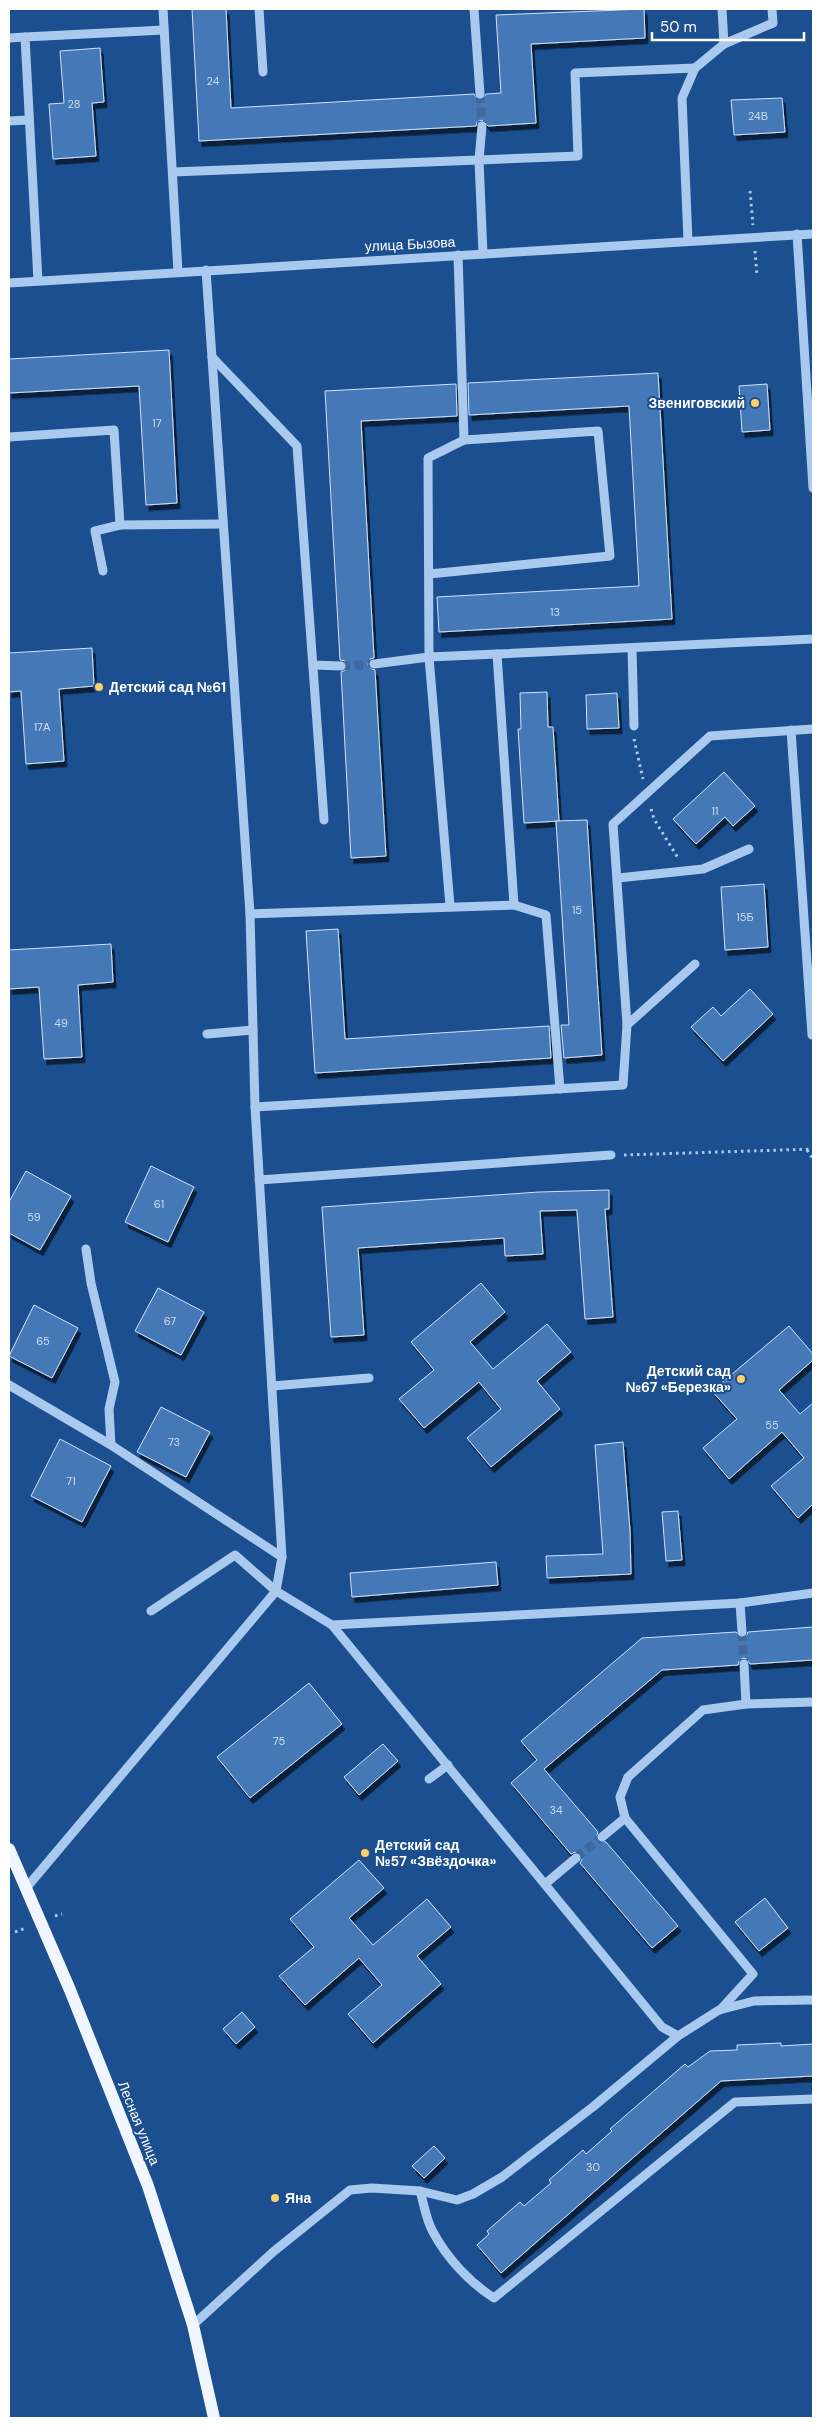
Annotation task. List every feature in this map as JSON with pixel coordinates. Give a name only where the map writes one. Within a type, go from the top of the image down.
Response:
[{"type":"main road","name":"Лесная улица","points":[[9,1849],[27,1887],[148,2186],[193,2325],[214,2418]]},
{"type":"street","points":[[163,9],[178,272]]},
{"type":"street","points":[[259,9],[263,72]]},
{"type":"street","points":[[474,9],[480,94]]},
{"type":"street","points":[[722,9],[724,44]]},
{"type":"street","points":[[688,241],[682,98],[695,68],[724,44],[773,23],[772,9]]},
{"type":"street","points":[[9,38],[164,30]]},
{"type":"street","points":[[25,37],[38,281]]},
{"type":"street","points":[[173,172],[578,156],[575,73],[695,68]]},
{"type":"street","points":[[9,122],[29,120]]},
{"type":"street","points":[[482,126],[479,160],[483,254]]},
{"type":"street","points":[[797,234],[813,488]]},
{"type":"street","name":"улица Бызова","points":[[9,282],[813,234]]},
{"type":"street","points":[[458,255],[464,440]]},
{"type":"street","points":[[27,1887],[276,1591],[282,1556],[255,1107],[250,914],[206,270]]},
{"type":"street","points":[[212,357],[297,446],[324,820]]},
{"type":"street","points":[[9,438],[114,430],[120,525]]},
{"type":"street","points":[[429,574],[610,556],[598,431],[464,440],[428,458],[429,657],[450,906]]},
{"type":"street","points":[[103,571],[95,531],[120,525],[222,524]]},
{"type":"street","points":[[374,664],[429,657],[813,639]]},
{"type":"street","points":[[632,648],[634,726]]},
{"type":"street","points":[[497,654],[514,905]]},
{"type":"street","points":[[313,665],[340,666]]},
{"type":"street","points":[[791,730],[812,1035]]},
{"type":"street","points":[[255,1107],[623,1085],[627,1025],[613,824],[710,736],[813,730]]},
{"type":"street","points":[[618,878],[703,869],[749,849]]},
{"type":"street","points":[[250,914],[514,905],[546,915],[560,1089]]},
{"type":"street","points":[[627,1025],[695,964]]},
{"type":"street","points":[[207,1034],[253,1030]]},
{"type":"street","points":[[260,1180],[611,1155]]},
{"type":"street","points":[[86,1249],[93,1292],[115,1382],[109,1409],[111,1445]]},
{"type":"street","points":[[272,1386],[369,1378]]},
{"type":"street","points":[[9,1385],[111,1445],[282,1556]]},
{"type":"street","points":[[150,1611],[236,1555],[276,1591],[332,1625],[662,2027],[678,2036]]},
{"type":"street","points":[[332,1625],[740,1603],[813,1593]]},
{"type":"street","points":[[740,1603],[742,1632]]},
{"type":"street","points":[[744,1664],[746,1704]]},
{"type":"street","points":[[193,2325],[274,2252],[350,2190],[372,2188],[420,2191],[457,2200],[473,2194],[495,2181],[594,2106],[678,2036],[720,2010],[753,1974],[625,1818],[620,1797],[628,1777],[703,1710],[746,1704],[813,1702]]},
{"type":"street","points":[[429,1779],[448,1765]]},
{"type":"street","points":[[602,1837],[625,1818]]},
{"type":"street","points":[[545,1884],[576,1858]]},
{"type":"street","points":[[720,2010],[754,2001],[813,2000]]},
{"type":"street","points":[[420,2191],[432,2231],[456,2265],[479,2288],[494,2298],[734,2102],[813,2099]]},
{"type":"path","points":[[611,1155],[813,1149]]},
{"type":"path","points":[[806,1150],[813,1159]]},
{"type":"building","points":[[192,9],[226,9],[231,108],[474,94],[477,99],[483,99],[486,94],[501,93],[496,15],[644,9],[645,38],[531,44],[536,123],[488,126],[482,120],[477,122],[476,126],[199,141]]},
{"type":"building","points":[[100,48],[104,102],[92,103],[96,156],[53,159],[49,104],[64,103],[60,51]]},
{"type":"building","points":[[782,98],[785,132],[734,135],[731,100]]},
{"type":"building","points":[[169,350],[177,503],[146,505],[139,386],[9,393],[9,359]]},
{"type":"building","points":[[658,373],[672,619],[439,632],[437,597],[639,586],[629,406],[469,415],[468,383]]},
{"type":"building","points":[[456,384],[457,416],[361,421],[374,658],[370,659],[368,664],[369,668],[375,670],[386,856],[351,858],[341,672],[346,670],[347,666],[345,661],[340,660],[325,391]]},
{"type":"building","points":[[767,384],[770,430],[742,432],[739,386]]},
{"type":"building","points":[[92,648],[94,686],[59,689],[64,761],[26,764],[21,691],[9,692],[9,653]]},
{"type":"building","points":[[547,692],[548,727],[553,727],[559,821],[524,823],[518,729],[521,729],[520,693]]},
{"type":"building","points":[[617,693],[619,728],[587,729],[586,695]]},
{"type":"building","points":[[724,772],[755,806],[733,826],[725,817],[696,844],[673,819]]},
{"type":"building","points":[[587,820],[602,1055],[564,1058],[561,1025],[569,1025],[556,821]]},
{"type":"building","points":[[764,884],[768,947],[725,950],[721,887]]},
{"type":"building","points":[[338,929],[345,1039],[549,1026],[551,1058],[315,1073],[306,931]]},
{"type":"building","points":[[111,944],[113,982],[78,985],[82,1057],[44,1059],[39,987],[9,989],[9,950]]},
{"type":"building","points":[[750,989],[773,1014],[723,1061],[691,1027],[713,1007],[721,1016]]},
{"type":"building","points":[[151,1166],[194,1187],[168,1242],[125,1222]]},
{"type":"building","points":[[26,1171],[71,1196],[40,1250],[9,1233],[9,1202]]},
{"type":"building","points":[[609,1190],[609,1209],[605,1209],[613,1317],[585,1319],[577,1210],[540,1211],[543,1254],[505,1256],[504,1238],[358,1248],[364,1335],[331,1337],[322,1207],[539,1192]]},
{"type":"building","points":[[481,1283],[505,1312],[470,1342],[493,1369],[547,1324],[571,1352],[537,1381],[560,1409],[491,1467],[467,1438],[501,1409],[479,1382],[424,1428],[399,1399],[434,1370],[411,1342]]},
{"type":"building","points":[[158,1288],[204,1312],[181,1355],[135,1331]]},
{"type":"building","points":[[34,1305],[78,1328],[52,1378],[9,1356]]},
{"type":"building","points":[[789,1326],[813,1354],[813,1360],[779,1390],[800,1414],[813,1403],[813,1504],[798,1518],[771,1486],[804,1458],[782,1432],[729,1479],[703,1448],[737,1419],[712,1391]]},
{"type":"building","points":[[161,1407],[210,1432],[186,1477],[137,1452]]},
{"type":"building","points":[[60,1439],[111,1466],[82,1522],[31,1496]]},
{"type":"building","points":[[623,1442],[630,1531],[631,1574],[547,1578],[546,1556],[603,1554],[595,1445]]},
{"type":"building","points":[[678,1511],[682,1560],[666,1561],[662,1512]]},
{"type":"building","points":[[496,1562],[498,1585],[352,1597],[350,1573]]},
{"type":"building","points":[[813,1627],[813,1660],[750,1664],[747,1659],[743,1658],[739,1661],[738,1665],[662,1670],[544,1769],[598,1832],[596,1838],[598,1841],[606,1842],[678,1926],[652,1948],[580,1863],[582,1860],[580,1854],[575,1852],[571,1854],[511,1783],[537,1760],[521,1741],[642,1638],[736,1632],[742,1638],[746,1637],[748,1632]]},
{"type":"building","points":[[309,1683],[342,1724],[250,1798],[217,1757]]},
{"type":"building","points":[[383,1744],[398,1761],[359,1795],[344,1777]]},
{"type":"building","points":[[359,1860],[384,1888],[349,1918],[373,1945],[427,1899],[451,1927],[417,1956],[441,1984],[373,2043],[348,2014],[382,1985],[359,1958],[305,2005],[279,1976],[314,1947],[290,1919]]},
{"type":"building","points":[[765,1898],[788,1928],[759,1951],[735,1922]]},
{"type":"building","points":[[242,2012],[255,2027],[236,2044],[223,2029]]},
{"type":"building","points":[[781,2043],[781,2046],[813,2044],[813,2076],[721,2081],[501,2273],[477,2245],[489,2234],[487,2231],[520,2202],[524,2206],[551,2183],[549,2180],[583,2150],[586,2154],[612,2131],[610,2129],[685,2064],[688,2067],[710,2051],[737,2050],[737,2045]]},
{"type":"building","points":[[434,2146],[445,2158],[424,2178],[412,2166]]},
{"type":"tunnel","points":[[480,94],[482,126]]},
{"type":"tunnel","points":[[341,666],[374,664]]},
{"type":"tunnel","points":[[742,1632],[744,1664]]},
{"type":"tunnel","points":[[576,1858],[602,1837]]},
{"type":"place","name":"Звениговский","points":[[755,403]]},
{"type":"place","name":"Детский сад №61","points":[[99,687]]},
{"type":"place","name":"Детский сад №67 «Березка»","points":[[741,1379]]},
{"type":"place","name":"Детский сад №57 «Звёздочка»","points":[[365,1853]]},
{"type":"place","name":"Яна","points":[[275,2198]]}]
